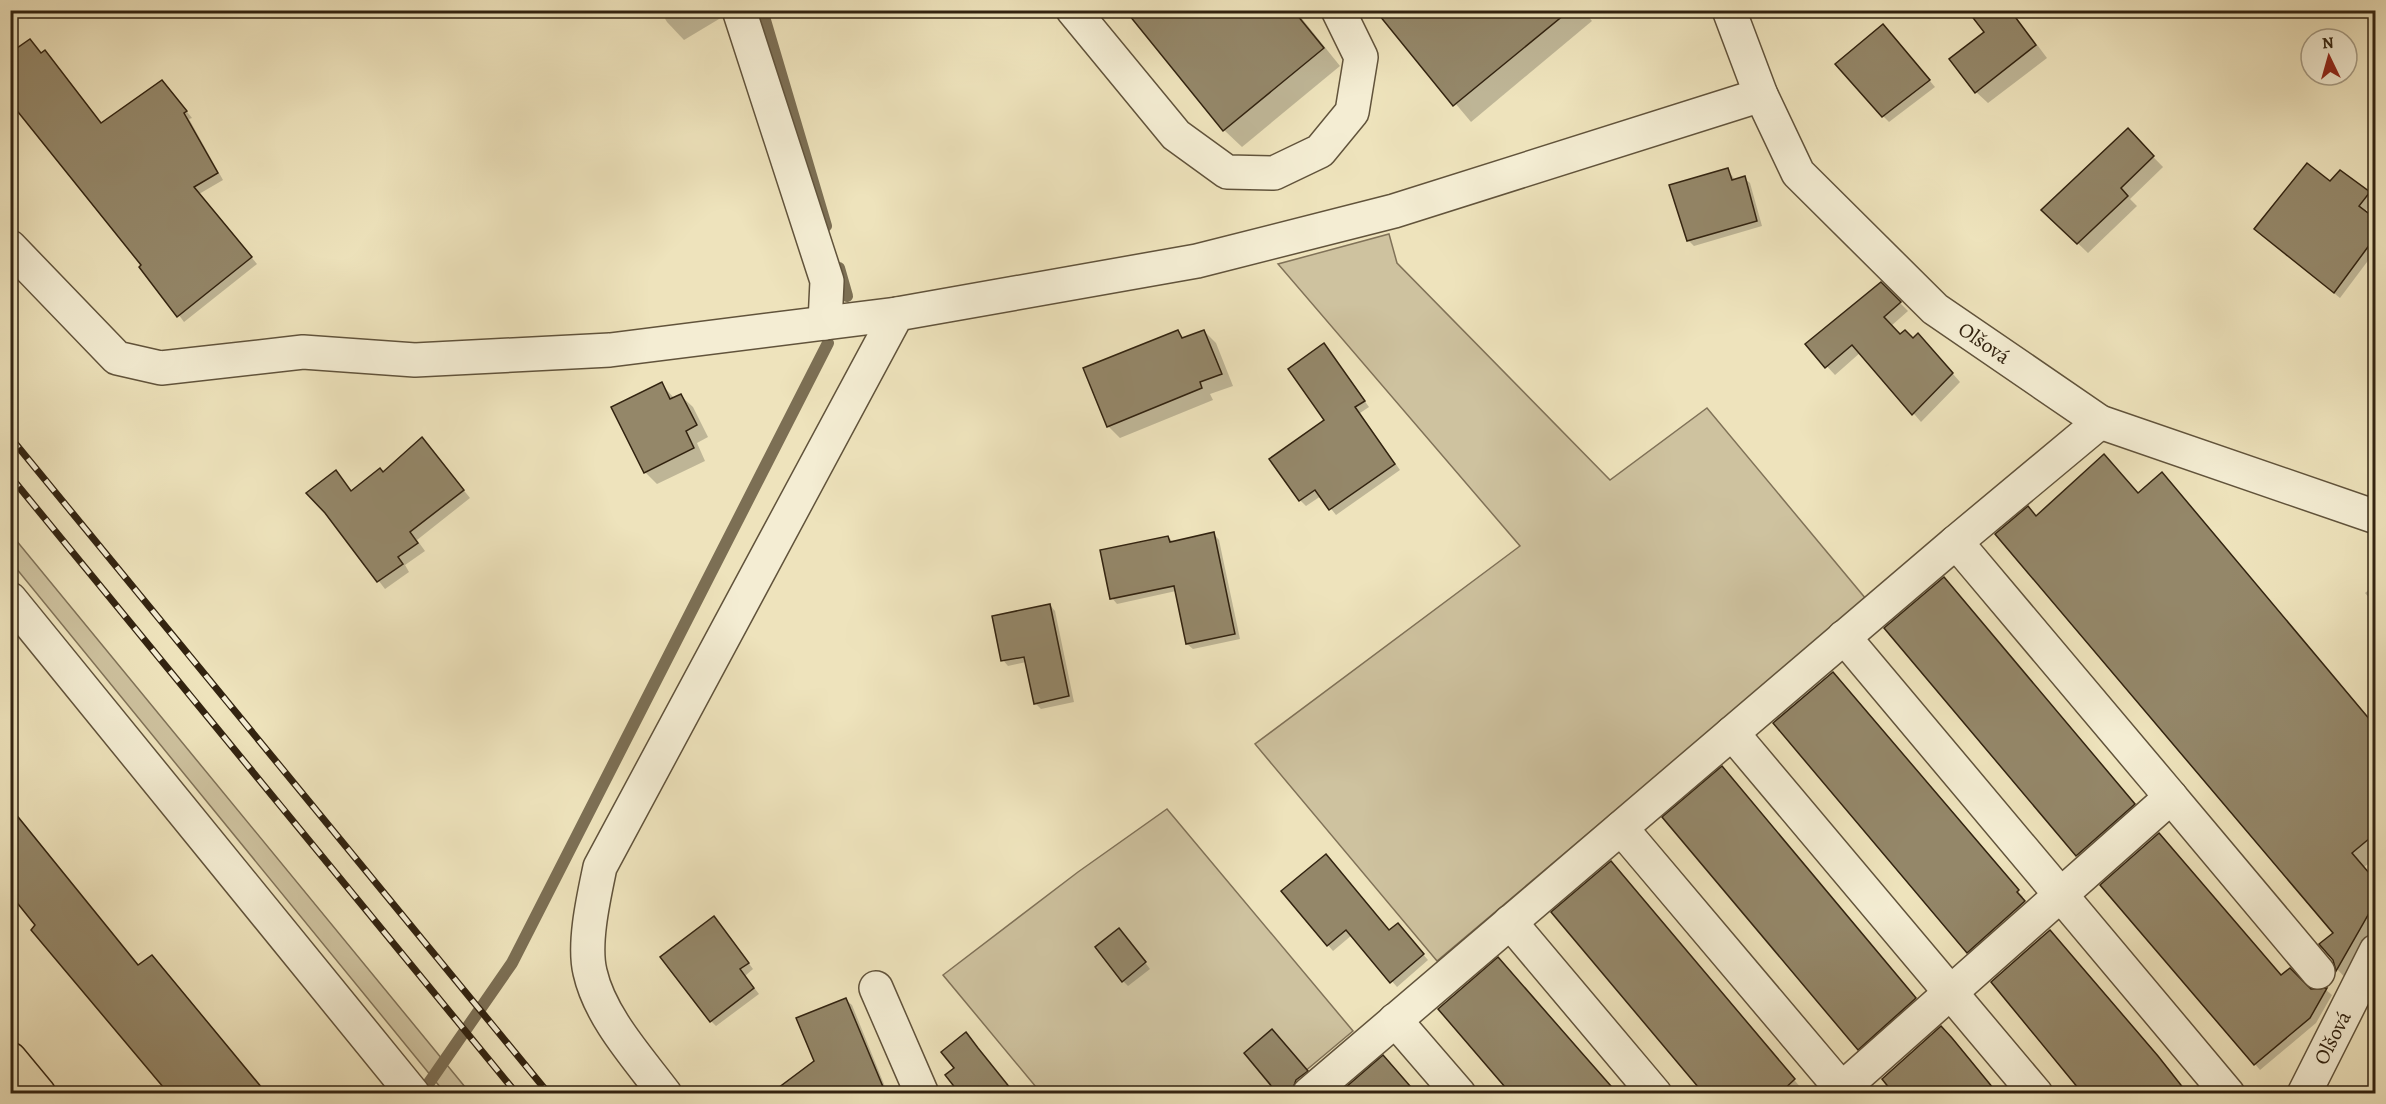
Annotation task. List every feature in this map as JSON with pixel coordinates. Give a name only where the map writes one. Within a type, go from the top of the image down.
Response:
[{"type":"main road","points":[[10,1059],[39,1094]]},
{"type":"street","points":[[740,10],[827,282],[825,323]]},
{"type":"street","points":[[1073,10],[1176,135],[1227,172],[1274,173],[1320,151],[1352,112],[1361,57],[1338,10]]},
{"type":"street","name":"Olšová","points":[[1729,10],[1761,95],[1798,173],[1935,309],[2100,422],[2376,517]]},
{"type":"street","points":[[10,247],[117,358],[160,368],[303,352],[415,360],[610,350],[897,314],[1197,261],[1359,220],[1761,95]]},
{"type":"street","points":[[665,1094],[612,1023],[589,972],[590,922],[600,867],[897,314]]},
{"type":"street","points":[[1309,1094],[1844,637],[2100,422]]},
{"type":"street","points":[[1956,542],[2318,972]]},
{"type":"street","points":[[10,599],[413,1094]]},
{"type":"street","points":[[1844,637],[2228,1094]]},
{"type":"street","points":[[1732,733],[2036,1094]]},
{"type":"street","points":[[1621,828],[1841,1092],[2171,796]]},
{"type":"street","points":[[1510,922],[1655,1094]]},
{"type":"street","name":"Olšová","points":[[2304,1094],[2376,951]]},
{"type":"street","points":[[876,988],[922,1094]]},
{"type":"street","points":[[1395,1020],[1459,1094]]},
{"type":"shaded area","points":[[1389,234],[1397,263],[1610,480],[1707,408],[1866,599],[1437,961],[1255,744],[1520,546],[1278,264]]},
{"type":"shaded area","points":[[10,534],[470,1093],[445,1093],[11,562]]},
{"type":"shaded area","points":[[1167,809],[1353,1031],[1279,1093],[1041,1093],[943,975],[1078,872]]},
{"type":"building","points":[[1125,10],[1293,10],[1324,48],[1223,131]]},
{"type":"building","points":[[1375,10],[1570,10],[1453,106]]},
{"type":"building","points":[[1967,10],[2010,10],[2036,45],[1975,93],[1949,59],[1984,32]]},
{"type":"building","points":[[1883,24],[1930,80],[1882,117],[1835,64]]},
{"type":"building","points":[[30,39],[41,53],[45,50],[101,123],[162,80],[187,111],[184,113],[218,173],[194,187],[252,257],[177,317],[139,267],[141,265],[10,102],[10,53]]},
{"type":"building","points":[[2128,128],[2154,156],[2121,188],[2128,196],[2077,244],[2041,210]]},
{"type":"building","points":[[2307,163],[2330,181],[2340,170],[2370,192],[2359,206],[2376,219],[2376,236],[2334,293],[2254,229]]},
{"type":"building","points":[[1728,168],[1732,180],[1745,176],[1757,221],[1687,241],[1669,185]]},
{"type":"building","points":[[1881,282],[1901,302],[1884,317],[1900,334],[1905,330],[1913,338],[1918,333],[1953,373],[1912,415],[1852,345],[1825,368],[1805,344]]},
{"type":"building","points":[[1178,330],[1182,338],[1204,330],[1222,374],[1200,382],[1202,388],[1107,427],[1083,368]]},
{"type":"building","points":[[1324,343],[1365,401],[1355,407],[1395,464],[1329,510],[1315,490],[1299,501],[1269,459],[1324,420],[1288,369]]},
{"type":"building","points":[[662,382],[670,399],[681,394],[697,425],[686,431],[694,448],[644,473],[611,407]]},
{"type":"building","points":[[422,437],[464,490],[410,532],[418,543],[398,557],[403,564],[377,582],[325,513],[306,493],[336,470],[351,491],[380,468],[383,472]]},
{"type":"building","points":[[2104,454],[2138,493],[2162,472],[2376,727],[2376,833],[2352,853],[2376,881],[2376,901],[2336,971],[2333,960],[2319,944],[2333,933],[1995,534],[2028,506],[2036,516]]},
{"type":"building","points":[[1214,532],[1235,634],[1186,644],[1174,586],[1110,599],[1100,550],[1168,536],[1170,542]]},
{"type":"building","points":[[1944,577],[2135,804],[2076,856],[1884,628]]},
{"type":"building","points":[[1050,604],[1069,696],[1034,704],[1024,657],[1001,661],[992,616]]},
{"type":"building","points":[[1833,672],[2019,890],[2017,892],[2025,901],[1967,953],[1773,723]]},
{"type":"building","points":[[1722,766],[1916,998],[1858,1050],[1662,817]]},
{"type":"building","points":[[10,807],[138,965],[152,955],[267,1094],[169,1094],[31,930],[35,925],[10,894]]},
{"type":"building","points":[[2159,833],[2281,975],[2290,968],[2311,989],[2327,988],[2310,1018],[2254,1065],[2100,885]]},
{"type":"building","points":[[1326,854],[1389,930],[1398,923],[1424,954],[1390,983],[1346,930],[1327,946],[1281,891]]},
{"type":"building","points":[[1611,861],[1795,1079],[1779,1094],[1704,1094],[1551,912]]},
{"type":"building","points":[[714,916],[749,963],[740,969],[754,988],[710,1022],[660,957]]},
{"type":"building","points":[[1119,928],[1146,962],[1122,982],[1095,947]]},
{"type":"building","points":[[2050,930],[2188,1094],[2083,1094],[1991,982]]},
{"type":"building","points":[[1498,957],[1618,1094],[1511,1094],[1438,1009]]},
{"type":"building","points":[[846,998],[886,1094],[770,1094],[814,1061],[796,1018]]},
{"type":"building","points":[[1941,1026],[1998,1094],[1894,1094],[1882,1079]]},
{"type":"building","points":[[1272,1029],[1308,1071],[1296,1080],[1291,1094],[1278,1094],[1244,1053]]},
{"type":"building","points":[[966,1032],[1015,1094],[960,1094],[945,1075],[954,1068],[941,1052]]},
{"type":"building","points":[[1383,1055],[1417,1094],[1338,1094]]},
{"type":"waterway","points":[[762,10],[826,226]]},
{"type":"waterway","points":[[839,268],[847,296]]},
{"type":"waterway","points":[[424,1090],[512,963],[828,343]]},
{"type":"railway","points":[[10,437],[549,1094]]},
{"type":"railway","points":[[10,476],[517,1094]]}]
